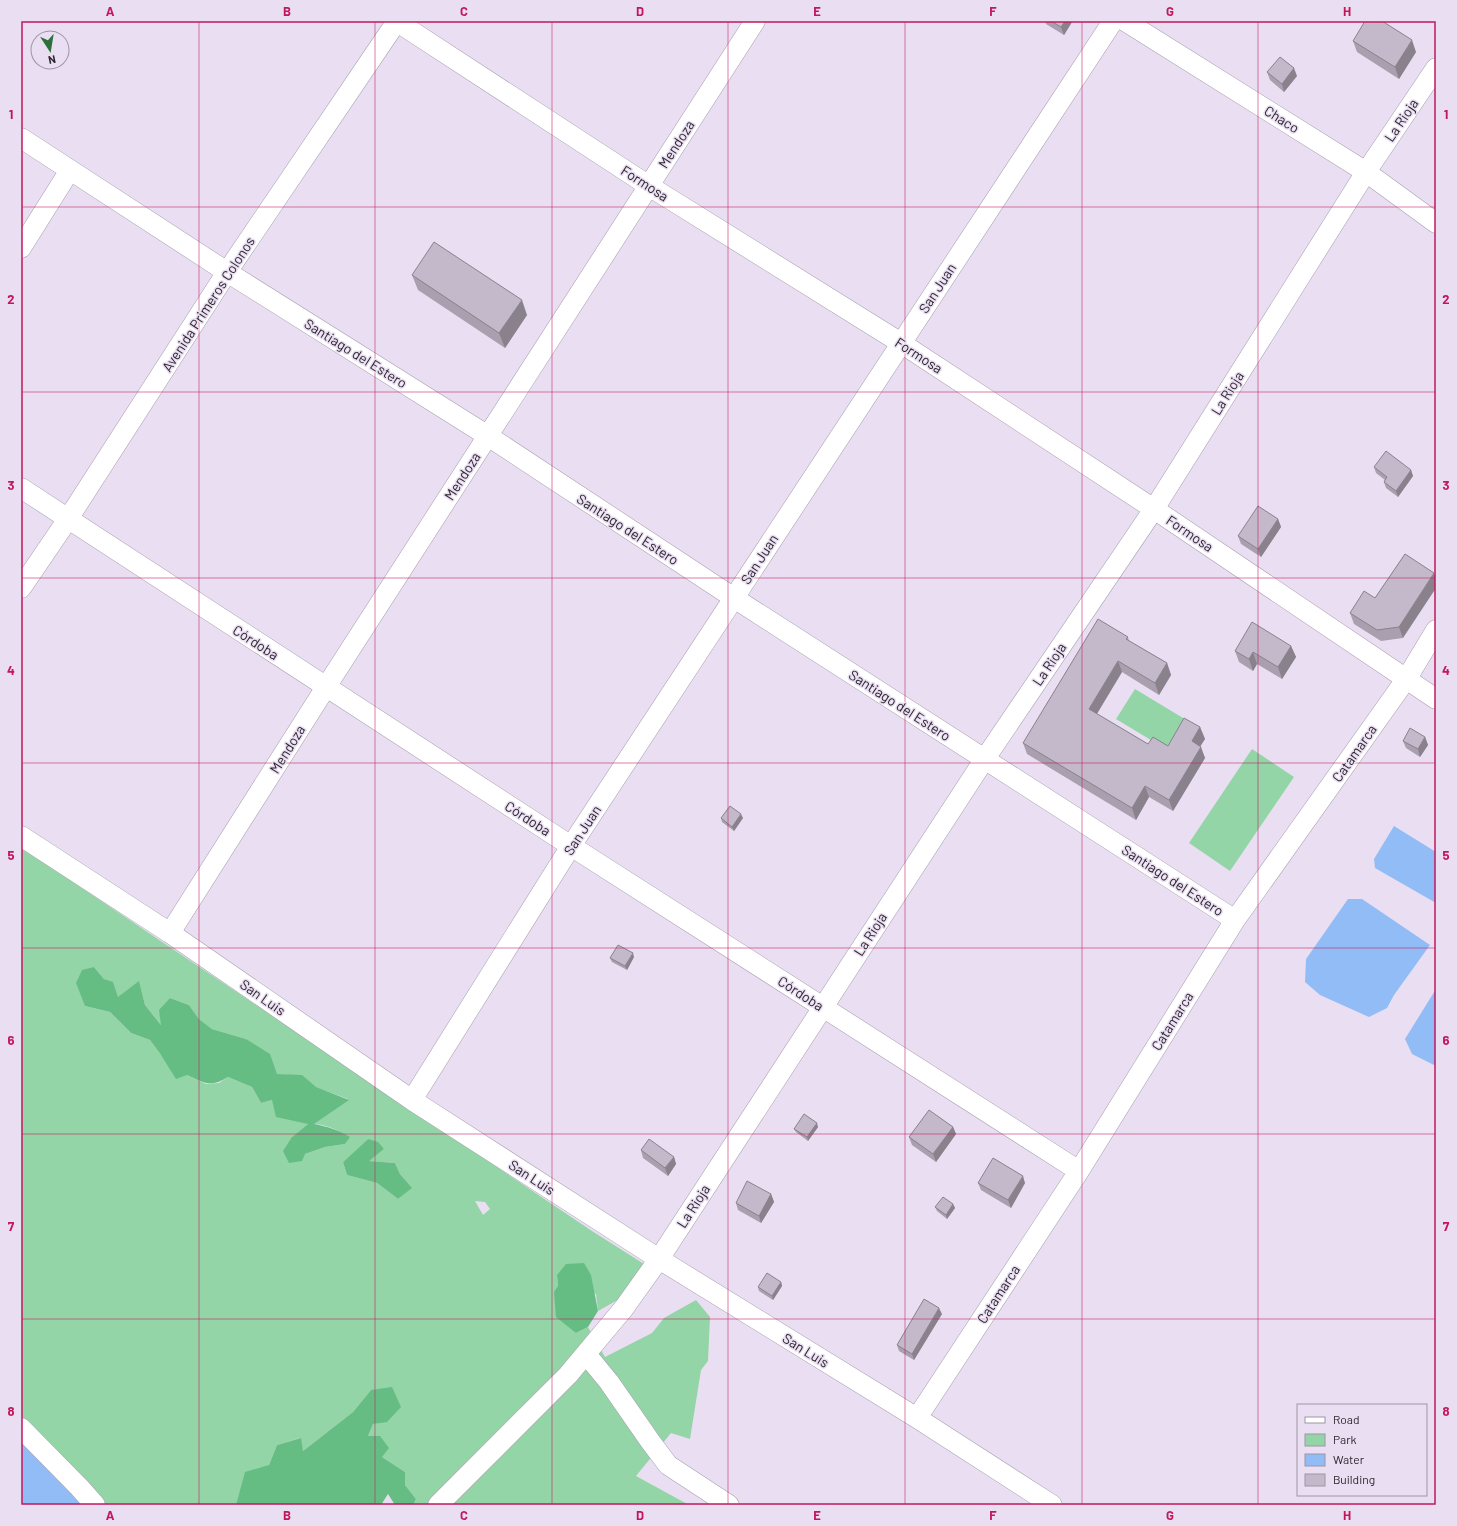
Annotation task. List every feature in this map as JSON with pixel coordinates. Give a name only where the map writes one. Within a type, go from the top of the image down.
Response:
[{"type":"street","name":"Formosa","points":[[397,21],[649,186],[901,343],[1154,509],[1407,678],[1436,699]]},
{"type":"street","name":"Avenida Primeros Colonos","points":[[21,588],[68,519],[227,272],[397,21]]},
{"type":"street","name":"Mendoza","points":[[170,933],[326,687],[755,21]]},
{"type":"street","name":"San Juan","points":[[412,1100],[571,846],[1113,21]]},
{"type":"street","name":"Chaco","points":[[1125,21],[1366,172],[1436,222]]},
{"type":"street","name":"La Rioja","points":[[438,1505],[568,1375],[624,1308],[659,1258],[984,760],[1154,509],[1366,172],[1436,68]]},
{"type":"street","name":"Santiago del Estero","points":[[21,138],[227,272],[488,436],[984,760],[1235,920]]},
{"type":"street","points":[[21,248],[70,170]]},
{"type":"street","name":"Córdoba","points":[[21,488],[571,846],[1079,1171]]},
{"type":"street","name":"Catamarca","points":[[917,1418],[1079,1171],[1235,920],[1407,678],[1436,630]]},
{"type":"street","name":"San Luis","points":[[21,836],[170,933],[412,1100],[659,1258],[917,1418],[1052,1505]]},
{"type":"street","points":[[586,1354],[610,1382],[668,1465],[729,1505]]},
{"type":"street","points":[[21,1428],[95,1505]]},
{"type":"green space","points":[[1135,689],[1188,721],[1169,751],[1116,719]]},
{"type":"green space","points":[[1252,749],[1294,777],[1230,871],[1189,843]]},
{"type":"green space","points":[[21,847],[592,1231],[644,1264],[632,1292],[598,1311],[596,1294],[557,1275],[558,1286],[576,1333],[588,1327],[605,1357],[652,1333],[664,1318],[696,1300],[710,1317],[708,1361],[701,1370],[690,1439],[671,1433],[636,1476],[689,1505],[413,1505],[416,1499],[405,1485],[405,1472],[382,1457],[368,1436],[373,1424],[387,1421],[371,1390],[353,1412],[303,1451],[300,1438],[277,1445],[269,1465],[241,1492],[236,1505],[83,1505],[21,1440]],"holes":[[[94,967],[104,979],[113,983],[118,998],[139,982],[145,1005],[162,1026],[170,998],[189,1005],[199,1019],[212,1029],[246,1039],[277,1074],[302,1076],[315,1087],[348,1099],[314,1124],[333,1128],[349,1137],[345,1144],[325,1147],[305,1154],[292,1137],[308,1124],[272,1100],[261,1103],[252,1087],[228,1077],[219,1083],[206,1084],[187,1075],[161,1055],[150,1040],[131,1033],[110,1012],[85,1006]],[[368,1139],[384,1149],[368,1161],[395,1163],[400,1174],[411,1188],[398,1199],[377,1183],[347,1175],[343,1162]],[[475,1201],[485,1202],[490,1209],[483,1215]]]},
{"type":"green space","points":[[94,967],[104,979],[113,982],[118,997],[139,981],[145,1005],[161,1025],[159,1010],[170,998],[189,1005],[199,1019],[212,1029],[246,1039],[270,1054],[277,1074],[302,1075],[316,1087],[349,1100],[314,1124],[341,1132],[350,1137],[345,1144],[325,1147],[305,1154],[302,1161],[289,1163],[283,1151],[292,1137],[308,1124],[276,1117],[272,1100],[261,1103],[252,1087],[228,1077],[212,1083],[203,1082],[187,1075],[176,1079],[150,1040],[131,1033],[110,1012],[85,1006],[76,983],[82,970]]},
{"type":"green space","points":[[368,1139],[378,1142],[384,1149],[369,1161],[395,1163],[400,1174],[412,1188],[398,1199],[377,1183],[347,1175],[343,1162]]},
{"type":"green space","points":[[584,1263],[591,1275],[598,1311],[588,1327],[576,1333],[556,1317],[554,1292],[558,1286],[557,1275],[566,1264]]},
{"type":"green space","points":[[392,1387],[401,1407],[387,1422],[373,1424],[368,1436],[380,1436],[389,1448],[382,1457],[405,1472],[405,1485],[416,1499],[413,1505],[395,1505],[388,1494],[381,1505],[236,1505],[245,1472],[269,1465],[277,1445],[301,1438],[303,1451],[353,1412],[371,1390]]},
{"type":"water","points":[[1394,826],[1436,852],[1436,903],[1375,868],[1374,859]]},
{"type":"water","points":[[1348,899],[1362,899],[1430,945],[1394,995],[1387,1008],[1369,1017],[1320,995],[1305,982],[1306,959]]},
{"type":"water","points":[[1436,989],[1436,1066],[1412,1054],[1405,1039]]},
{"type":"water","points":[[21,1440],[83,1505],[21,1505]]},
{"type":"building","points":[[1051,21],[1065,21],[1061,27]]},
{"type":"building","points":[[1365,21],[1382,21],[1412,40],[1395,67],[1353,41]]},
{"type":"building","points":[[1280,57],[1294,68],[1282,84],[1267,72]]},
{"type":"building","points":[[434,242],[522,300],[499,333],[412,275]]},
{"type":"building","points":[[1386,451],[1411,470],[1396,491],[1384,482],[1387,477],[1374,467]]},
{"type":"building","points":[[1258,506],[1278,519],[1258,549],[1238,536]]},
{"type":"building","points":[[1405,554],[1434,573],[1399,627],[1377,630],[1350,613],[1364,591],[1375,598]]},
{"type":"building","points":[[1098,619],[1128,637],[1126,639],[1167,663],[1155,683],[1118,661],[1089,709],[1148,744],[1153,737],[1168,746],[1184,718],[1200,727],[1192,741],[1201,747],[1169,800],[1145,786],[1132,808],[1023,743]]},
{"type":"building","points":[[1252,622],[1291,646],[1278,667],[1253,652],[1249,659],[1235,651]]},
{"type":"building","points":[[1410,728],[1425,737],[1418,749],[1403,741]]},
{"type":"building","points":[[730,806],[741,814],[732,827],[721,818]]},
{"type":"building","points":[[618,945],[633,953],[625,966],[610,958]]},
{"type":"building","points":[[929,1110],[953,1127],[933,1154],[909,1137]]},
{"type":"building","points":[[804,1114],[817,1123],[807,1137],[794,1129]]},
{"type":"building","points":[[649,1139],[674,1157],[665,1168],[641,1150]]},
{"type":"building","points":[[993,1158],[1023,1176],[1008,1200],[978,1183]]},
{"type":"building","points":[[747,1181],[771,1194],[759,1216],[736,1203]]},
{"type":"building","points":[[943,1197],[953,1204],[946,1215],[935,1207]]},
{"type":"building","points":[[767,1273],[781,1282],[772,1296],[758,1287]]},
{"type":"building","points":[[924,1299],[939,1308],[912,1354],[897,1345]]}]
